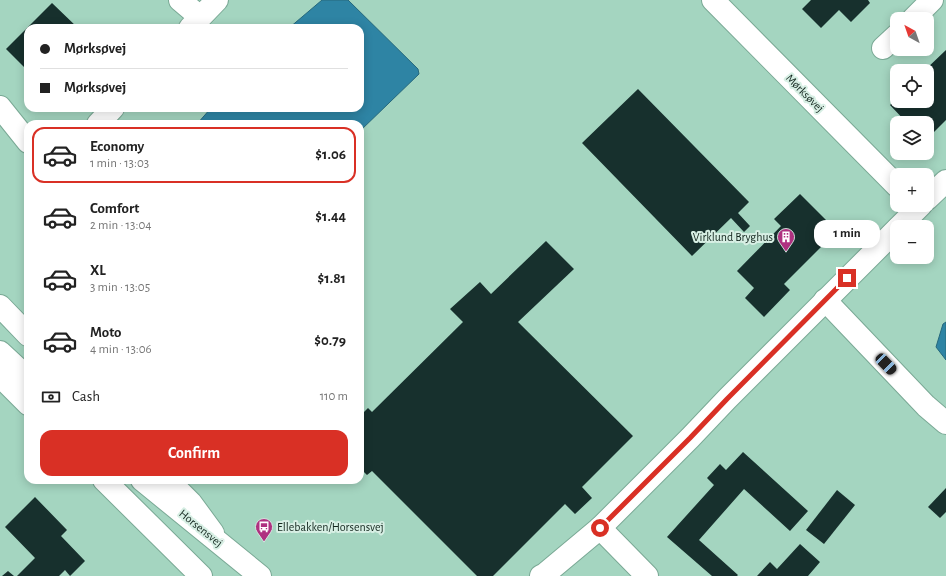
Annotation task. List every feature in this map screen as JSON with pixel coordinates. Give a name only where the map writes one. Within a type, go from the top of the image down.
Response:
[{"type":"street","points":[[180,0],[195,23],[217,0]]},
{"type":"street","name":"Mørksøvej","points":[[713,0],[890,179]]},
{"type":"street","points":[[920,12],[932,0]]},
{"type":"street","points":[[0,107],[24,137]]},
{"type":"street","points":[[102,120],[109,112]]},
{"type":"street","points":[[934,193],[946,183]]},
{"type":"street","points":[[905,220],[913,212]]},
{"type":"street","points":[[541,576],[600,528],[890,236]]},
{"type":"street","points":[[825,300],[926,406],[946,423]]},
{"type":"street","points":[[0,306],[24,331]]},
{"type":"street","points":[[0,352],[24,374]]},
{"type":"street","points":[[0,376],[24,400]]},
{"type":"street","points":[[108,484],[201,576]]},
{"type":"street","name":"Horsensvej","points":[[147,484],[260,576]]},
{"type":"street","points":[[172,484],[191,503],[220,544]]},
{"type":"street","points":[[600,528],[648,576]]},
{"type":"water","points":[[322,0],[348,0],[418,69],[419,74],[364,127],[364,120],[200,120],[208,112],[364,112],[364,24],[294,24]]},
{"type":"water","points":[[946,322],[946,360],[936,347],[943,324]]},
{"type":"building","points":[[811,0],[868,0],[870,3],[851,22],[839,10],[821,28],[802,9]]},
{"type":"building","points":[[52,3],[74,24],[31,24]]},
{"type":"building","points":[[24,31],[24,67],[6,49]]},
{"type":"building","points":[[946,50],[946,120],[934,132],[934,116],[900,116],[893,108],[934,108],[934,64],[931,64]]},
{"type":"building","points":[[638,89],[749,202],[738,213],[750,226],[744,232],[731,218],[692,256],[582,143]]},
{"type":"building","name":"Virklund Bryghus","points":[[800,194],[837,231],[784,284],[790,290],[764,317],[745,298],[754,288],[737,271],[781,226],[774,219]]},
{"type":"building","points":[[546,241],[574,269],[518,322],[633,436],[582,487],[592,498],[575,514],[565,504],[493,576],[477,576],[372,471],[367,475],[364,472],[364,412],[368,408],[372,412],[463,322],[450,309],[480,282],[491,294]]},
{"type":"building","points":[[743,452],[808,511],[790,531],[744,489],[699,540],[738,575],[712,576],[667,537],[714,485],[707,478],[720,464],[726,470]]},
{"type":"building","points":[[946,488],[946,512],[940,518],[928,507]]},
{"type":"building","points":[[837,490],[855,505],[824,544],[806,530]]},
{"type":"building","points":[[35,497],[67,530],[61,536],[85,561],[70,576],[65,570],[59,576],[17,576],[35,558],[5,527]]},
{"type":"building","points":[[800,544],[820,562],[808,576],[757,576],[770,562],[777,569]]},
{"type":"building","points":[[8,571],[14,576],[2,576]]},
{"type":"place","name":"Virklund Bryghus","points":[[786,252]]},
{"type":"place","name":"Ellebakken/Horsensvej","points":[[264,542]]},
{"type":"route","points":[[600,528],[847,278]]}]
